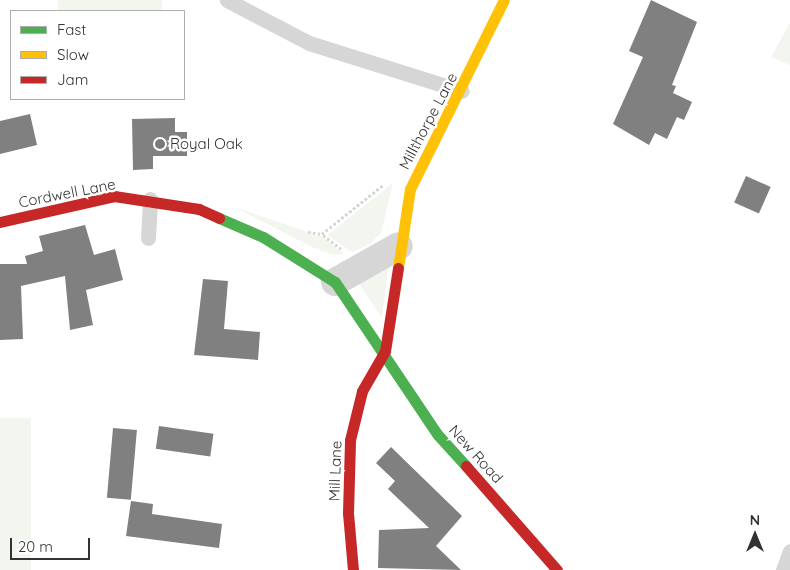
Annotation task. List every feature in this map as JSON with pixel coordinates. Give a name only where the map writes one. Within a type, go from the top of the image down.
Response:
[{"type":"main road","name":"Millthorpe Lane","points":[[385,351],[399,246],[417,169],[462,91],[504,0]]},
{"type":"main road","name":"Cordwell Lane","points":[[0,222],[114,196],[150,199],[199,209],[263,237],[335,282],[385,351]]},
{"type":"main road","name":"Mill Lane","points":[[353,570],[348,513],[350,440],[362,392],[385,351]]},
{"type":"main road","name":"New Road","points":[[385,351],[438,435],[557,570]]},
{"type":"street","points":[[335,282],[399,246]]},
{"type":"lane","points":[[227,0],[309,43],[462,91]]},
{"type":"lane","points":[[148,238],[150,199]]},
{"type":"lane","points":[[783,570],[790,551]]},
{"type":"path","points":[[363,267],[322,234],[392,178],[417,169]]},
{"type":"shaded area","points":[[58,0],[162,0],[162,10],[58,10]]},
{"type":"shaded area","points":[[790,23],[790,65],[771,57]]},
{"type":"shaded area","points":[[393,183],[381,233],[370,244],[352,252],[327,235]]},
{"type":"shaded area","points":[[234,207],[323,237],[344,254],[333,255],[312,247]]},
{"type":"shaded area","points":[[389,262],[382,318],[358,282]]},
{"type":"shaded area","points":[[0,418],[31,418],[31,570],[0,570]]},
{"type":"building","points":[[651,0],[697,22],[672,85],[676,86],[673,93],[692,102],[684,120],[677,117],[667,139],[655,133],[649,145],[613,124],[643,57],[629,51]]},
{"type":"building","points":[[30,114],[37,145],[0,154],[0,121]]},
{"type":"building","name":"Royal Oak","points":[[175,118],[175,132],[187,132],[187,156],[153,156],[153,169],[133,170],[132,119]]},
{"type":"building","points":[[746,176],[771,187],[759,213],[734,202]]},
{"type":"building","points":[[85,225],[94,255],[115,249],[123,280],[86,290],[93,325],[70,330],[65,276],[21,286],[23,339],[0,340],[0,264],[27,264],[25,256],[43,251],[39,236]]},
{"type":"building","points":[[203,279],[228,281],[224,329],[260,332],[258,360],[194,355]]},
{"type":"building","points":[[159,426],[213,434],[210,456],[156,449]]},
{"type":"building","points":[[113,428],[137,430],[131,500],[107,498]]},
{"type":"building","points":[[391,447],[462,516],[436,546],[461,570],[378,568],[379,530],[429,528],[388,489],[395,481],[376,463]]},
{"type":"building","points":[[131,501],[153,504],[152,514],[222,524],[219,548],[126,536]]},
{"type":"traffic: fast","points":[[219,218],[263,237],[335,282],[438,435],[466,466]]},
{"type":"traffic: slow","points":[[398,268],[410,189],[504,0]]},
{"type":"traffic: jam","points":[[0,222],[114,196],[199,209],[219,218]]},
{"type":"traffic: jam","points":[[353,570],[348,513],[350,440],[362,391],[385,351],[398,268]]},
{"type":"traffic: jam","points":[[466,466],[557,570]]},
{"type":"place","name":"Royal Oak","points":[[160,144]]}]
